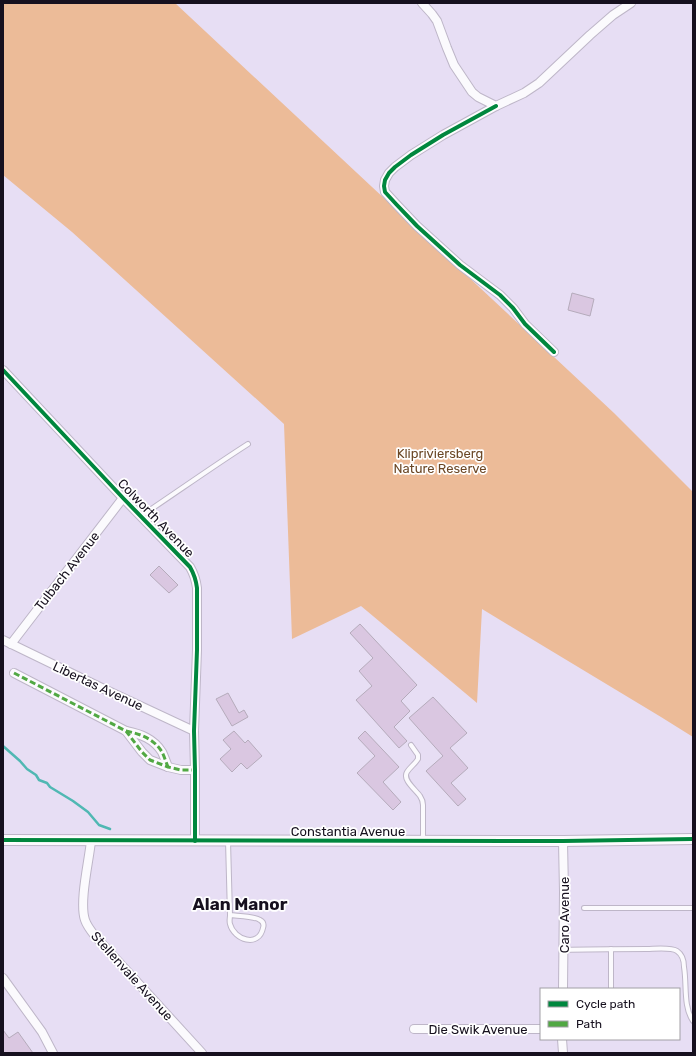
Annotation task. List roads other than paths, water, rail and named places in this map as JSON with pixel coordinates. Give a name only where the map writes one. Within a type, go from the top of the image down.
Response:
[{"type":"street","points":[[422,3],[437,21],[454,65],[472,92],[478,97],[496,106]]},
{"type":"street","points":[[554,352],[525,324],[513,308],[500,295],[460,265],[417,226],[385,192],[385,180],[395,167],[411,155],[443,135],[496,106],[524,93],[539,83],[612,15],[631,3]]},
{"type":"street","name":"Colworth Avenue","points":[[3,370],[190,567],[193,572],[197,588],[197,650],[194,730],[195,840]]},
{"type":"street","name":"Tulbach Avenue","points":[[11,644],[123,498]]},
{"type":"street","name":"Libertas Avenue","points":[[3,640],[102,688],[194,730]]},
{"type":"street","points":[[14,673],[126,731],[140,734],[148,738],[162,752],[168,767]]},
{"type":"street","points":[[126,731],[150,760],[181,770],[195,770]]},
{"type":"street","name":"Constantia Avenue","points":[[3,840],[693,840]]},
{"type":"street","name":"Stellenvale Avenue","points":[[91,841],[83,906],[85,921],[95,936],[202,1053]]},
{"type":"street","name":"Caro Avenue","points":[[563,841],[563,988]]},
{"type":"street","points":[[3,978],[42,1032],[53,1053]]},
{"type":"street","name":"Die Swik Avenue","points":[[414,1029],[540,1029]]},
{"type":"street","points":[[562,1040],[563,1053]]},
{"type":"lane","points":[[140,516],[248,444]]},
{"type":"lane","points":[[411,746],[418,755],[418,759],[407,772],[406,776],[407,780],[420,795],[422,801],[423,841]]},
{"type":"lane","points":[[228,840],[230,924],[235,933],[249,941],[260,935],[264,926],[263,922],[255,918],[230,915]]},
{"type":"lane","points":[[584,908],[693,908]]},
{"type":"lane","points":[[611,949],[611,988]]},
{"type":"lane","points":[[563,950],[674,950],[679,953],[683,959],[685,969],[687,1011],[693,1021]]},
{"type":"waterway","points":[[3,746],[27,769],[36,775],[39,780],[47,783],[50,787],[88,812],[99,825],[110,829]]},
{"type":"district","name":"Alan Manor","points":[[240,904]]},
{"type":"park label","name":"Klipriviersberg Nature Reserve","points":[[440,460]]}]
